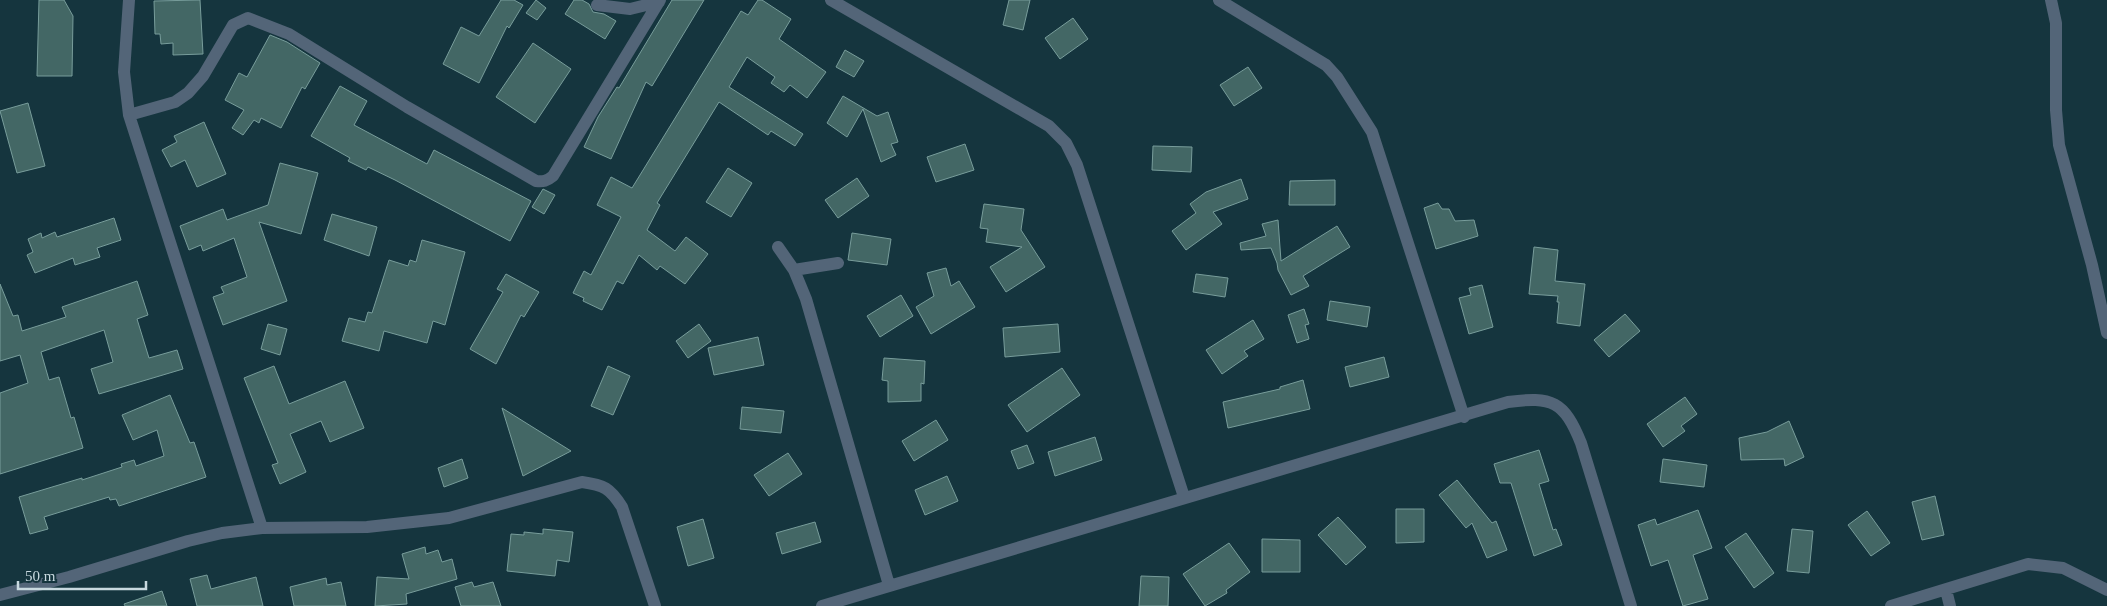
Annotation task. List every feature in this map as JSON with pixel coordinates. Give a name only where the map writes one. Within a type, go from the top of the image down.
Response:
[{"type":"street","points":[[129,0],[124,72],[129,115],[262,528]]},
{"type":"street","points":[[831,0],[1049,126],[1066,143],[1077,165],[1184,497]]},
{"type":"street","points":[[1219,0],[1326,65],[1337,77],[1372,132],[1464,417]]},
{"type":"street","points":[[2051,0],[2056,23],[2056,110],[2059,145],[2092,265],[2107,333]]},
{"type":"street","points":[[129,115],[175,102],[188,93],[204,76],[233,25],[248,18],[289,34],[407,108],[536,181],[542,182],[553,176],[659,1]]},
{"type":"street","points":[[597,5],[630,9],[659,1]]},
{"type":"street","points":[[778,248],[794,270],[806,299],[889,585]]},
{"type":"street","points":[[794,270],[838,263]]},
{"type":"street","points":[[822,606],[1184,497],[1464,417],[1508,402],[1531,399],[1547,400],[1561,409],[1573,424],[1581,443],[1631,606]]},
{"type":"street","points":[[0,595],[188,541],[262,528],[337,528],[403,524],[449,518],[582,482],[601,485],[614,494],[622,507],[655,606]]},
{"type":"street","points":[[1891,606],[2028,564],[2062,568],[2107,590]]},
{"type":"street","points":[[1946,590],[1950,606]]},
{"type":"building","points":[[39,0],[64,0],[73,16],[72,76],[37,76]]},
{"type":"building","points":[[200,0],[203,54],[173,55],[173,43],[161,44],[160,34],[155,34],[154,1]]},
{"type":"building","points":[[501,0],[514,0],[523,5],[509,28],[507,26],[479,83],[443,64],[461,27],[479,36]]},
{"type":"building","points":[[536,0],[546,8],[537,20],[526,13]]},
{"type":"building","points":[[574,0],[582,0],[589,4],[593,12],[604,14],[616,21],[605,39],[565,14]]},
{"type":"building","points":[[672,0],[704,0],[652,86],[646,82],[611,159],[584,147],[598,117],[617,87],[619,88]]},
{"type":"building","points":[[758,0],[762,0],[791,19],[779,39],[826,72],[807,98],[790,85],[784,92],[771,83],[775,77],[747,57],[729,87],[803,134],[795,146],[771,131],[768,135],[719,102],[657,203],[660,205],[647,230],[675,251],[686,237],[708,254],[685,284],[660,266],[657,270],[639,255],[623,284],[617,281],[602,310],[583,301],[584,298],[573,293],[584,271],[591,275],[621,217],[597,205],[611,177],[632,188],[741,11],[748,15]]},
{"type":"building","points":[[1009,0],[1030,0],[1023,30],[1003,25]]},
{"type":"building","points":[[1073,18],[1088,39],[1060,59],[1045,38]]},
{"type":"building","points":[[270,35],[287,42],[320,63],[305,89],[302,87],[281,128],[261,118],[259,123],[254,120],[243,135],[232,128],[244,110],[225,100],[239,73],[247,77]]},
{"type":"building","points":[[533,43],[571,69],[535,123],[496,97]]},
{"type":"building","points":[[845,50],[864,61],[854,77],[836,67]]},
{"type":"building","points":[[1248,67],[1262,88],[1234,106],[1220,85]]},
{"type":"building","points":[[340,86],[367,101],[354,125],[427,164],[434,150],[531,201],[510,241],[395,180],[368,167],[366,170],[348,161],[350,158],[311,136]]},
{"type":"building","points":[[843,96],[877,116],[888,112],[898,142],[891,144],[896,155],[881,162],[863,109],[847,137],[827,123]]},
{"type":"building","points":[[28,103],[45,166],[17,173],[0,111]]},
{"type":"building","points":[[204,122],[226,174],[197,187],[185,160],[171,167],[162,150],[177,142],[174,136]]},
{"type":"building","points":[[965,144],[974,170],[936,182],[927,157]]},
{"type":"building","points":[[1153,146],[1192,147],[1191,172],[1152,170]]},
{"type":"building","points":[[280,163],[318,173],[301,234],[259,222],[287,301],[223,325],[213,297],[224,293],[221,287],[247,277],[234,238],[203,251],[201,245],[189,250],[180,226],[223,209],[227,220],[268,205]]},
{"type":"building","points":[[728,168],[752,183],[731,217],[706,202]]},
{"type":"building","points":[[857,178],[869,196],[838,218],[825,200]]},
{"type":"building","points":[[1241,179],[1248,199],[1213,212],[1222,224],[1186,250],[1172,231],[1196,213],[1190,204],[1206,192]]},
{"type":"building","points":[[1335,180],[1335,205],[1289,205],[1290,181]]},
{"type":"building","points":[[543,189],[555,195],[544,214],[532,207]]},
{"type":"building","points":[[1438,203],[1442,209],[1449,209],[1455,221],[1474,220],[1478,236],[1436,249],[1424,208]]},
{"type":"building","points":[[984,204],[1024,209],[1021,230],[1045,267],[1006,292],[990,267],[1022,247],[986,242],[988,229],[980,228]]},
{"type":"building","points":[[332,214],[377,227],[369,256],[324,240]]},
{"type":"building","points":[[114,218],[121,240],[97,248],[100,257],[75,265],[73,258],[35,273],[27,255],[33,252],[28,239],[41,233],[42,238],[55,232],[57,237]]},
{"type":"building","points":[[1278,220],[1281,261],[1337,226],[1350,247],[1303,276],[1309,286],[1291,295],[1278,270],[1271,248],[1241,250],[1240,243],[1266,236],[1262,224]]},
{"type":"building","points":[[852,233],[891,239],[887,265],[848,260]]},
{"type":"building","points":[[422,240],[465,252],[445,325],[433,321],[427,343],[384,331],[379,351],[342,341],[349,318],[365,322],[368,312],[372,313],[389,260],[408,266],[410,260],[416,262]]},
{"type":"building","points":[[1534,247],[1558,250],[1555,281],[1585,284],[1580,326],[1557,323],[1558,296],[1529,294]]},
{"type":"building","points":[[946,268],[951,286],[959,281],[975,307],[931,334],[916,307],[934,296],[927,273]]},
{"type":"building","points":[[506,274],[539,292],[524,317],[521,315],[496,364],[470,349],[503,292],[497,289]]},
{"type":"building","points":[[1196,274],[1228,278],[1225,297],[1193,292]]},
{"type":"building","points":[[137,281],[148,315],[137,319],[149,358],[177,350],[183,369],[99,394],[91,369],[113,362],[104,330],[41,352],[49,380],[59,377],[71,418],[74,417],[83,448],[0,474],[0,393],[28,383],[20,355],[0,361],[0,284],[13,316],[18,315],[22,331],[66,317],[62,307]]},
{"type":"building","points":[[1482,285],[1493,327],[1469,334],[1459,298],[1471,295],[1469,288]]},
{"type":"building","points":[[901,295],[913,316],[880,337],[867,316]]},
{"type":"building","points":[[1330,301],[1370,307],[1367,327],[1327,320]]},
{"type":"building","points":[[1304,309],[1309,324],[1305,325],[1309,339],[1297,343],[1288,315]]},
{"type":"building","points":[[1625,314],[1640,331],[1609,357],[1594,340]]},
{"type":"building","points":[[1253,320],[1264,339],[1244,351],[1248,356],[1222,374],[1206,350]]},
{"type":"building","points":[[268,324],[287,329],[280,355],[261,349]]},
{"type":"building","points":[[699,324],[711,341],[688,358],[676,341]]},
{"type":"building","points":[[1058,324],[1060,352],[1005,357],[1003,328]]},
{"type":"building","points":[[758,337],[764,365],[714,375],[708,348]]},
{"type":"building","points":[[1384,357],[1389,377],[1350,387],[1345,367]]},
{"type":"building","points":[[884,358],[925,361],[924,384],[921,383],[921,401],[888,402],[888,381],[882,380]]},
{"type":"building","points":[[274,366],[289,404],[345,381],[364,428],[330,442],[321,421],[290,434],[306,472],[280,484],[272,465],[278,463],[244,378]]},
{"type":"building","points":[[608,366],[630,376],[613,415],[591,406]]},
{"type":"building","points":[[1062,368],[1080,395],[1027,432],[1008,405]]},
{"type":"building","points":[[1303,380],[1310,409],[1228,428],[1223,402],[1280,389],[1280,387]]},
{"type":"building","points":[[170,395],[190,443],[194,442],[206,477],[119,506],[116,499],[110,500],[109,497],[44,517],[48,529],[30,534],[19,497],[82,478],[82,480],[122,467],[121,464],[134,460],[136,466],[164,456],[157,430],[133,440],[122,415]]},
{"type":"building","points":[[1685,397],[1697,414],[1681,426],[1685,431],[1663,447],[1647,424]]},
{"type":"building","points":[[742,407],[784,411],[781,433],[740,429]]},
{"type":"building","points":[[502,408],[571,451],[523,476]]},
{"type":"building","points":[[936,420],[948,440],[914,461],[902,441]]},
{"type":"building","points":[[1789,421],[1804,457],[1785,466],[1784,459],[1741,460],[1739,438],[1767,432]]},
{"type":"building","points":[[1095,437],[1102,460],[1055,476],[1048,452]]},
{"type":"building","points":[[1027,445],[1034,463],[1018,469],[1011,451]]},
{"type":"building","points":[[1539,450],[1549,481],[1539,484],[1553,530],[1556,529],[1562,545],[1534,556],[1511,483],[1500,483],[1494,464]]},
{"type":"building","points":[[788,453],[802,474],[769,496],[754,475]]},
{"type":"building","points":[[462,459],[468,478],[444,487],[438,468]]},
{"type":"building","points":[[1663,459],[1707,465],[1704,487],[1660,482]]},
{"type":"building","points":[[947,476],[958,501],[925,515],[915,490]]},
{"type":"building","points":[[1457,480],[1492,523],[1496,521],[1507,550],[1487,558],[1472,523],[1466,528],[1439,495]]},
{"type":"building","points":[[1935,496],[1944,535],[1922,540],[1912,502]]},
{"type":"building","points":[[1396,509],[1424,509],[1424,542],[1396,543]]},
{"type":"building","points":[[1698,510],[1712,548],[1693,555],[1708,599],[1683,606],[1668,560],[1651,566],[1638,525],[1655,519],[1657,525]]},
{"type":"building","points":[[1867,511],[1890,543],[1871,556],[1848,525]]},
{"type":"building","points":[[1338,517],[1366,547],[1346,565],[1318,535]]},
{"type":"building","points":[[703,519],[714,558],[688,566],[677,527]]},
{"type":"building","points":[[815,522],[821,542],[782,554],[776,533]]},
{"type":"building","points":[[543,529],[573,532],[569,562],[557,560],[555,576],[507,571],[511,534],[524,535],[524,532],[543,534]]},
{"type":"building","points":[[1792,529],[1813,531],[1809,573],[1787,571]]},
{"type":"building","points":[[1746,533],[1774,573],[1754,588],[1725,547]]},
{"type":"building","points":[[1262,539],[1300,540],[1300,572],[1262,572]]},
{"type":"building","points":[[1229,543],[1250,572],[1226,590],[1227,593],[1205,606],[1183,574]]},
{"type":"building","points":[[425,547],[426,554],[438,550],[442,562],[452,559],[457,579],[406,594],[407,604],[375,606],[377,577],[409,579],[402,554]]},
{"type":"building","points":[[207,575],[211,589],[256,577],[263,606],[197,606],[190,579]]},
{"type":"building","points":[[1141,576],[1169,577],[1168,606],[1139,606]]},
{"type":"building","points":[[326,578],[327,585],[341,582],[346,606],[294,606],[290,587]]},
{"type":"building","points":[[472,582],[474,587],[493,582],[501,606],[461,606],[455,587]]},
{"type":"building","points":[[162,591],[167,606],[125,606],[124,604]]}]
